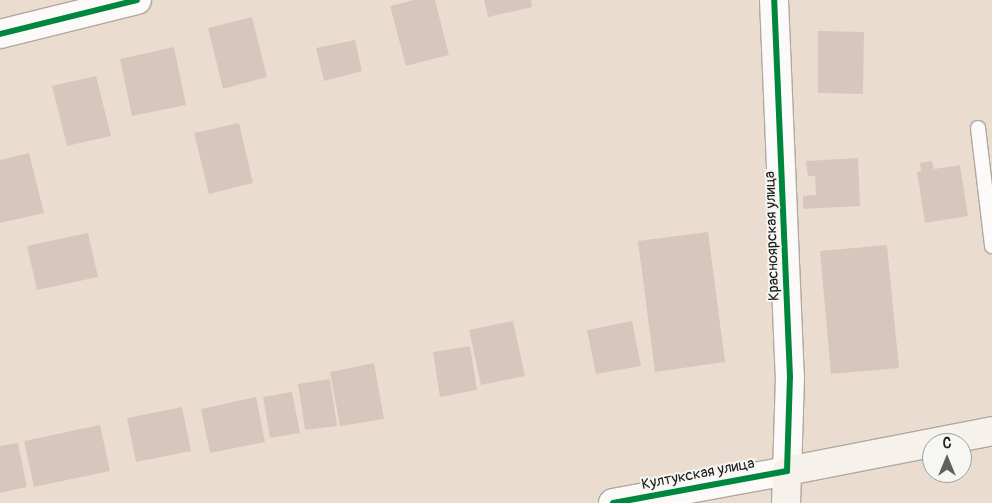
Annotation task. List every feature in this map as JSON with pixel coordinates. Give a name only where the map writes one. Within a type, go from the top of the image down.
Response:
[{"type":"main road","name":"Култукская улица","points":[[787,471],[992,431]]},
{"type":"main road","name":"Красноярская улица","points":[[786,503],[787,471]]},
{"type":"street","points":[[0,34],[137,0]]},
{"type":"street","name":"Красноярская улица","points":[[774,0],[790,377],[787,471]]},
{"type":"street","name":"Култукская улица","points":[[613,503],[787,471]]},
{"type":"lane","points":[[978,128],[992,246]]},
{"type":"building","points":[[414,0],[435,0],[449,55],[406,66],[390,6]]},
{"type":"building","points":[[484,0],[531,0],[532,7],[488,17]]},
{"type":"building","points":[[252,17],[267,77],[223,89],[208,28]]},
{"type":"building","points":[[818,31],[864,32],[863,94],[818,93]]},
{"type":"building","points":[[355,40],[362,71],[324,81],[316,48]]},
{"type":"building","points":[[174,47],[186,105],[132,116],[120,59]]},
{"type":"building","points":[[96,76],[111,136],[67,146],[52,86]]},
{"type":"building","points":[[239,123],[253,183],[209,194],[194,133]]},
{"type":"building","points":[[29,153],[44,213],[0,223],[0,160]]},
{"type":"building","points":[[858,158],[860,206],[803,209],[803,196],[816,195],[815,176],[808,176],[806,161]]},
{"type":"building","points":[[932,161],[934,169],[960,165],[968,216],[925,223],[917,172],[921,171],[920,163]]},
{"type":"building","points":[[708,232],[725,362],[655,372],[638,241]]},
{"type":"building","points":[[88,233],[98,277],[37,290],[27,246]]},
{"type":"building","points":[[887,245],[899,368],[831,374],[820,251]]},
{"type":"building","points":[[513,321],[525,376],[481,385],[469,330]]},
{"type":"building","points":[[632,321],[641,366],[596,374],[587,330]]},
{"type":"building","points":[[470,346],[477,390],[440,397],[433,352]]},
{"type":"building","points":[[374,363],[384,419],[340,426],[330,372]]},
{"type":"building","points":[[330,379],[337,426],[305,430],[298,384]]},
{"type":"building","points":[[292,392],[300,433],[270,438],[263,397]]},
{"type":"building","points":[[256,397],[265,442],[210,453],[201,409]]},
{"type":"building","points":[[182,407],[191,451],[136,462],[127,418]]},
{"type":"building","points":[[100,425],[110,471],[34,487],[24,441]]},
{"type":"building","points":[[18,443],[27,487],[0,493],[0,446]]},
{"type":"cycle path","points":[[0,34],[137,0]]},
{"type":"cycle path","points":[[613,503],[787,471],[790,377],[774,0]]}]
